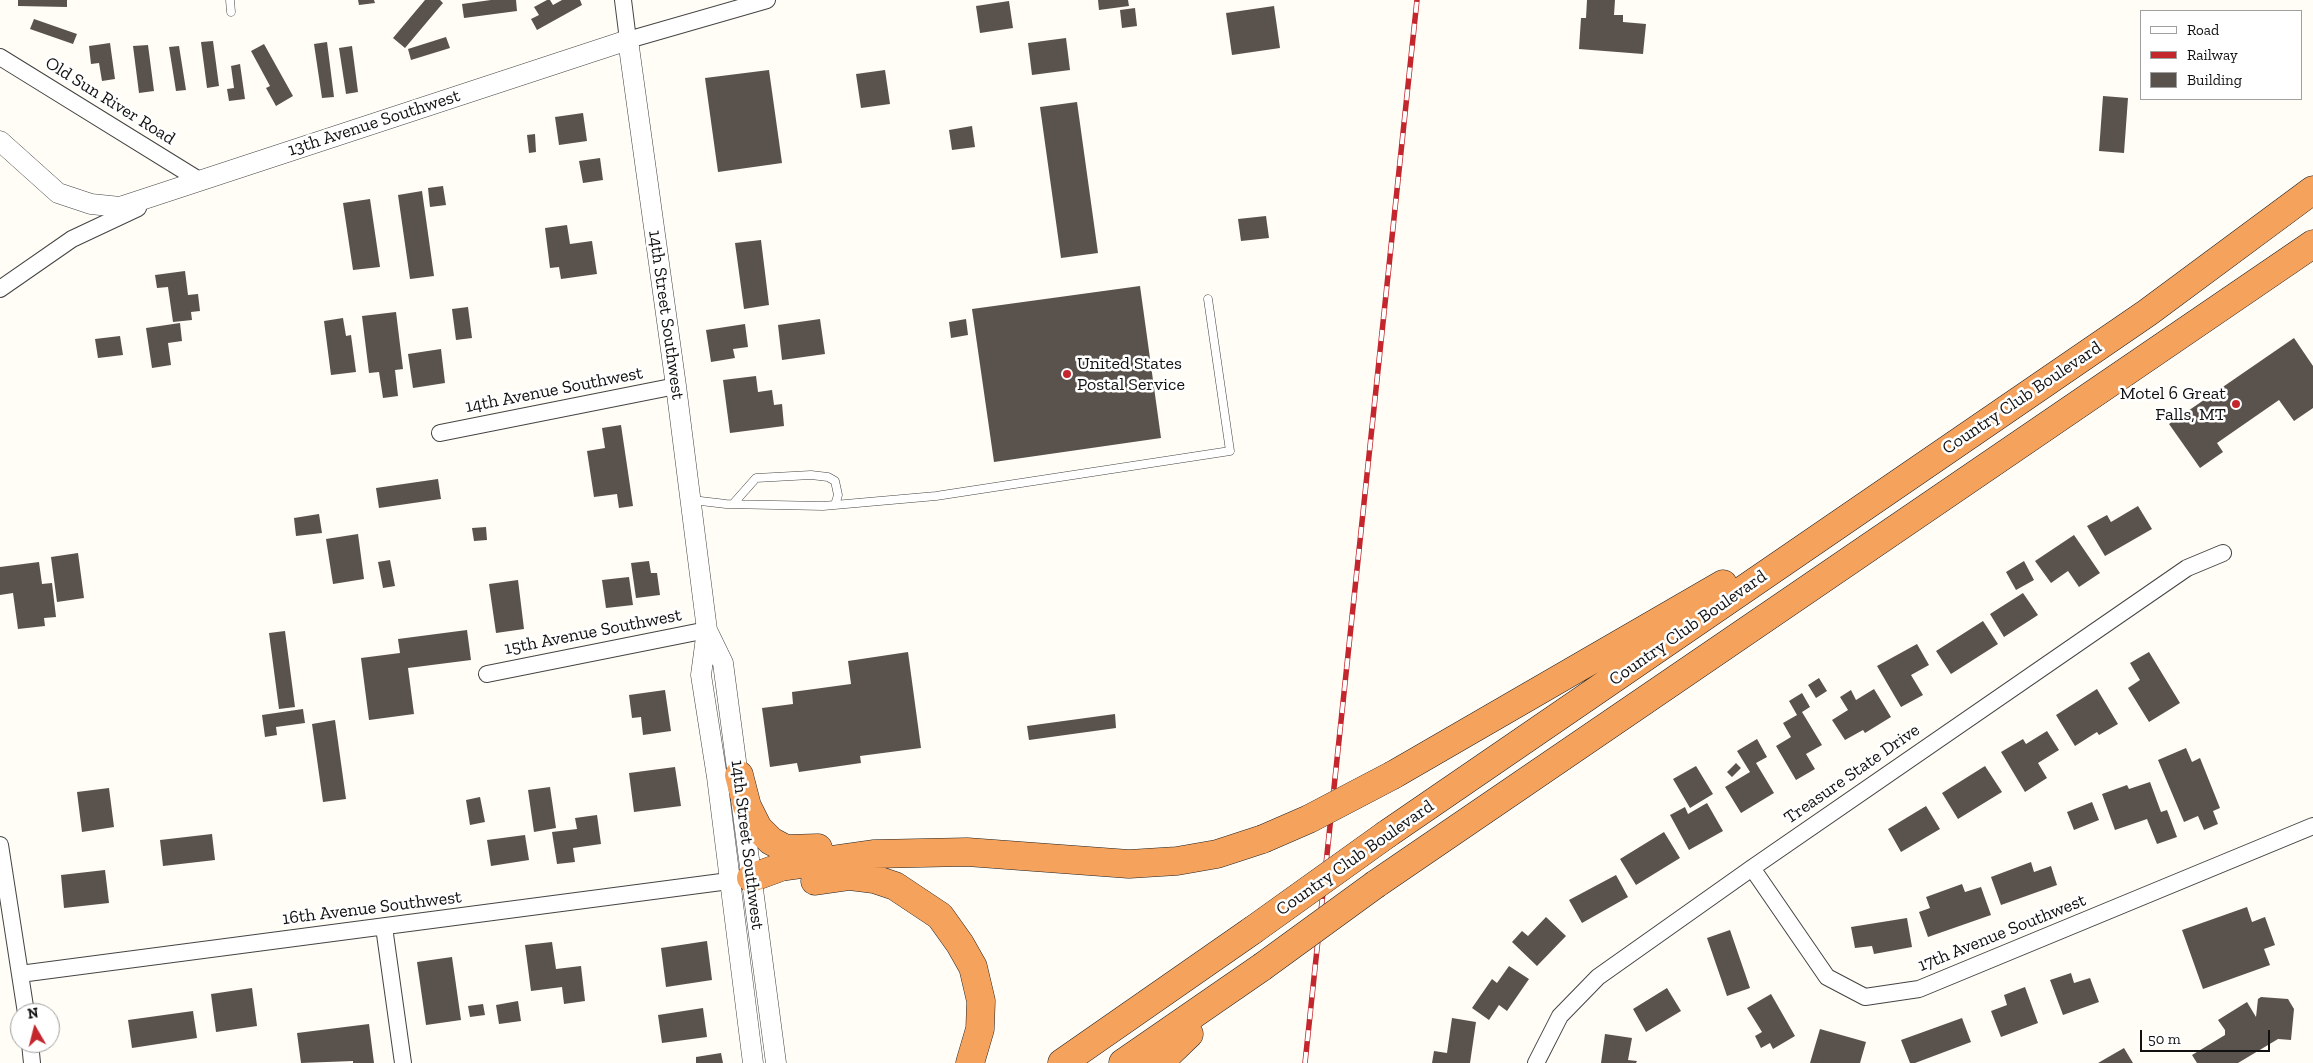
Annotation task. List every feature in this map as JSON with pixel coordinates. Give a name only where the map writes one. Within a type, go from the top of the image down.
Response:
[{"type":"highway","name":"Country Club Boulevard","points":[[1062,1063],[1387,834],[1580,704],[1795,553],[2147,314],[2313,190]]},
{"type":"highway","name":"Country Club Boulevard","points":[[1122,1063],[1262,967],[1376,884],[2313,244]]},
{"type":"highway","points":[[740,880],[781,867],[873,854],[967,852],[1129,864],[1177,861],[1217,854],[1263,839],[1309,819],[1393,775],[1748,570],[1795,553]]},
{"type":"highway","points":[[739,775],[747,806],[758,828],[771,842],[786,849],[869,846],[912,853]]},
{"type":"highway","points":[[740,880],[783,885],[850,876],[874,879],[895,886],[940,916],[960,944],[973,967],[981,1002],[980,1030],[975,1052],[970,1063]]},
{"type":"highway","points":[[1158,1063],[1262,967]]},
{"type":"street","name":"14th Street Southwest","points":[[623,0],[676,386],[707,630],[701,675],[717,777],[740,880],[776,1063]]},
{"type":"street","name":"13th Avenue Southwest","points":[[0,289],[72,239],[169,192],[199,180],[628,40],[767,0]]},
{"type":"street","name":"Old Sun River Road","points":[[0,57],[199,180]]},
{"type":"street","points":[[0,141],[58,193],[90,204],[120,207],[169,192]]},
{"type":"street","name":"14th Avenue Southwest","points":[[440,433],[676,386]]},
{"type":"street","name":"Treasure State Drive","points":[[1536,1063],[1560,1016],[1598,977],[1752,868],[2187,568],[2223,553]]},
{"type":"street","name":"14th Street Southwest","points":[[707,630],[723,662],[739,775],[740,880],[753,1063]]},
{"type":"street","name":"15th Avenue Southwest","points":[[486,674],[707,630]]},
{"type":"street","name":"17th Avenue Southwest","points":[[1752,868],[1827,977],[1865,997],[1919,989],[2313,826]]},
{"type":"street","points":[[0,850],[24,1003]]},
{"type":"street","name":"16th Avenue Southwest","points":[[20,974],[740,880]]},
{"type":"street","points":[[384,927],[403,1063]]},
{"type":"lane","points":[[230,0],[231,12]]},
{"type":"lane","points":[[690,499],[733,504],[835,505],[936,496],[1230,451],[1208,299]]},
{"type":"lane","points":[[733,504],[756,478],[811,474],[828,477],[835,481],[838,495],[835,505]]},
{"type":"building","points":[[18,0],[67,0],[67,7],[18,6]]},
{"type":"building","points":[[358,0],[374,0],[375,3],[359,5]]},
{"type":"building","points":[[425,0],[440,0],[443,3],[405,48],[393,38]]},
{"type":"building","points":[[491,0],[516,0],[517,11],[464,18],[462,4]]},
{"type":"building","points":[[550,0],[553,5],[562,0],[580,0],[582,5],[537,30],[531,19],[539,15],[534,7]]},
{"type":"building","points":[[1098,0],[1128,0],[1129,6],[1099,10]]},
{"type":"building","points":[[1587,0],[1615,0],[1614,15],[1623,15],[1623,22],[1646,24],[1643,54],[1579,49],[1581,18],[1586,18]]},
{"type":"building","points":[[1009,1],[1013,28],[980,33],[976,6]]},
{"type":"building","points":[[1274,6],[1280,48],[1232,55],[1226,13]]},
{"type":"building","points":[[1135,8],[1137,26],[1122,28],[1120,10]]},
{"type":"building","points":[[34,19],[77,34],[73,44],[30,29]]},
{"type":"building","points":[[446,37],[450,48],[411,60],[408,49]]},
{"type":"building","points":[[1066,38],[1070,70],[1032,75],[1028,43]]},
{"type":"building","points":[[213,41],[219,86],[207,88],[201,42]]},
{"type":"building","points":[[327,42],[334,97],[322,98],[314,44]]},
{"type":"building","points":[[110,43],[115,79],[102,81],[99,63],[91,64],[89,46]]},
{"type":"building","points":[[264,44],[293,96],[276,106],[266,88],[270,86],[251,51]]},
{"type":"building","points":[[148,45],[154,91],[139,93],[133,46]]},
{"type":"building","points":[[179,46],[186,90],[176,91],[169,47]]},
{"type":"building","points":[[352,46],[358,92],[346,94],[339,48]]},
{"type":"building","points":[[240,64],[245,99],[229,101],[227,89],[234,88],[231,66]]},
{"type":"building","points":[[769,70],[782,163],[718,172],[705,78]]},
{"type":"building","points":[[885,70],[890,104],[861,108],[856,74]]},
{"type":"building","points":[[2103,96],[2128,98],[2124,153],[2099,151]]},
{"type":"building","points":[[1077,102],[1098,253],[1061,258],[1040,107]]},
{"type":"building","points":[[583,113],[587,141],[559,145],[555,117]]},
{"type":"building","points":[[972,126],[975,147],[952,150],[949,130]]},
{"type":"building","points":[[535,134],[536,152],[529,153],[527,135]]},
{"type":"building","points":[[600,158],[603,180],[583,183],[579,161]]},
{"type":"building","points":[[443,186],[446,205],[430,207],[428,188]]},
{"type":"building","points":[[422,191],[434,276],[410,279],[398,195]]},
{"type":"building","points":[[370,199],[380,267],[353,270],[343,203]]},
{"type":"building","points":[[1266,216],[1269,238],[1241,241],[1238,219]]},
{"type":"building","points":[[567,225],[570,244],[592,241],[597,274],[561,279],[559,267],[550,268],[545,228]]},
{"type":"building","points":[[761,240],[769,305],[744,309],[735,243]]},
{"type":"building","points":[[185,271],[188,295],[198,294],[200,311],[191,312],[192,320],[173,322],[168,287],[157,288],[155,275]]},
{"type":"building","name":"United States Postal Service","points":[[1140,286],[1161,438],[994,462],[972,309]]},
{"type":"building","points":[[468,307],[472,338],[456,340],[452,309]]},
{"type":"building","points":[[396,312],[403,369],[395,370],[398,396],[383,398],[379,372],[369,373],[362,316]]},
{"type":"building","points":[[343,318],[346,336],[351,335],[356,372],[331,375],[324,321]]},
{"type":"building","points":[[820,319],[825,354],[782,360],[778,325]]},
{"type":"building","points":[[966,319],[968,335],[951,338],[949,322]]},
{"type":"building","points":[[180,323],[182,341],[168,343],[171,365],[152,368],[146,328]]},
{"type":"building","points":[[745,324],[748,347],[733,349],[735,358],[711,362],[706,330]]},
{"type":"building","points":[[120,336],[123,355],[98,358],[95,339]]},
{"type":"building","name":"Motel 6 Great Falls, MT","points":[[2294,338],[2313,366],[2313,408],[2294,421],[2279,400],[2217,443],[2223,452],[2200,468],[2169,424]]},
{"type":"building","points":[[441,349],[445,383],[413,388],[408,354]]},
{"type":"building","points":[[756,376],[758,392],[772,390],[774,405],[782,404],[784,426],[730,433],[723,380]]},
{"type":"building","points":[[621,425],[633,506],[619,508],[617,494],[594,497],[587,451],[605,448],[602,428]]},
{"type":"building","points":[[438,479],[441,499],[379,508],[376,488]]},
{"type":"building","points":[[2138,506],[2152,529],[2105,556],[2087,526],[2107,515],[2111,522]]},
{"type":"building","points":[[319,514],[322,533],[296,536],[294,518]]},
{"type":"building","points":[[486,527],[487,540],[474,541],[472,528]]},
{"type":"building","points":[[358,534],[364,579],[333,584],[326,539]]},
{"type":"building","points":[[2074,535],[2100,573],[2079,587],[2068,571],[2051,583],[2035,561]]},
{"type":"building","points":[[78,553],[84,598],[57,602],[51,557]]},
{"type":"building","points":[[390,560],[395,586],[383,588],[378,562]]},
{"type":"building","points":[[649,561],[651,573],[657,573],[660,595],[636,598],[631,563]]},
{"type":"building","points":[[2024,561],[2034,580],[2016,590],[2006,572]]},
{"type":"building","points":[[39,562],[42,584],[52,583],[56,617],[44,618],[45,626],[18,629],[13,593],[0,595],[0,567]]},
{"type":"building","points":[[629,577],[633,605],[606,608],[602,580]]},
{"type":"building","points":[[518,580],[524,629],[496,633],[489,584]]},
{"type":"building","points":[[2023,593],[2038,615],[2004,637],[1990,614]]},
{"type":"building","points":[[1983,621],[1998,644],[1951,674],[1936,651]]},
{"type":"building","points":[[467,630],[471,660],[408,668],[414,714],[369,720],[361,658],[400,653],[398,639]]},
{"type":"building","points":[[285,631],[295,707],[279,709],[269,633]]},
{"type":"building","points":[[1917,644],[1929,665],[1911,675],[1923,695],[1901,707],[1877,666]]},
{"type":"building","points":[[908,652],[921,748],[860,756],[861,763],[799,772],[797,763],[770,767],[762,708],[793,704],[792,692],[851,684],[848,661]]},
{"type":"building","points":[[2149,652],[2180,703],[2149,722],[2128,688],[2140,680],[2130,663]]},
{"type":"building","points":[[1819,678],[1827,691],[1816,698],[1808,685]]},
{"type":"building","points":[[1874,689],[1891,717],[1865,733],[1863,730],[1845,740],[1832,720],[1848,710],[1840,697],[1851,690],[1856,700]]},
{"type":"building","points":[[2097,689],[2118,724],[2099,735],[2097,732],[2075,746],[2056,715]]},
{"type":"building","points":[[665,690],[671,731],[643,735],[641,717],[632,718],[629,695]]},
{"type":"building","points":[[1802,693],[1810,707],[1802,712],[1822,745],[1806,754],[1815,769],[1796,780],[1776,746],[1791,737],[1783,723],[1797,715],[1789,701]]},
{"type":"building","points":[[303,709],[305,723],[276,727],[277,735],[265,737],[262,715]]},
{"type":"building","points":[[1115,714],[1116,728],[1029,740],[1027,726]]},
{"type":"building","points":[[335,720],[346,799],[323,802],[312,724]]},
{"type":"building","points":[[2047,731],[2059,750],[2038,763],[2047,778],[2025,792],[2001,752],[2023,739],[2026,744]]},
{"type":"building","points":[[1757,739],[1767,757],[1756,763],[1774,793],[1741,813],[1725,787],[1750,772],[1737,751]]},
{"type":"building","points":[[2186,748],[2192,762],[2200,758],[2220,808],[2213,811],[2218,824],[2204,830],[2198,816],[2184,822],[2158,760]]},
{"type":"building","points":[[1736,763],[1741,768],[1732,777],[1727,772]]},
{"type":"building","points":[[1696,766],[1713,794],[1690,808],[1673,779]]},
{"type":"building","points":[[1985,766],[2002,792],[1958,819],[1942,793]]},
{"type":"building","points":[[675,767],[681,806],[634,812],[629,773]]},
{"type":"building","points":[[2150,782],[2161,812],[2167,810],[2177,837],[2157,844],[2147,819],[2115,830],[2102,794],[2127,785],[2129,789]]},
{"type":"building","points":[[550,787],[556,828],[534,832],[528,790]]},
{"type":"building","points":[[109,788],[114,827],[82,832],[77,792]]},
{"type":"building","points":[[480,797],[485,822],[470,825],[466,800]]},
{"type":"building","points":[[2092,802],[2099,820],[2074,830],[2067,812]]},
{"type":"building","points":[[1707,803],[1723,831],[1689,850],[1670,815],[1685,807],[1688,814]]},
{"type":"building","points":[[1926,806],[1940,829],[1901,852],[1888,829]]},
{"type":"building","points":[[597,815],[601,844],[573,848],[575,862],[557,864],[552,832],[577,829],[575,818]]},
{"type":"building","points":[[1664,832],[1680,858],[1636,885],[1620,859]]},
{"type":"building","points":[[212,834],[215,860],[163,866],[160,840]]},
{"type":"building","points":[[525,835],[529,860],[491,866],[487,840]]},
{"type":"building","points":[[2031,862],[2034,872],[2051,866],[2057,885],[2001,905],[1991,877]]},
{"type":"building","points":[[105,870],[109,903],[64,908],[61,875]]},
{"type":"building","points":[[1616,875],[1628,897],[1582,923],[1569,900]]},
{"type":"building","points":[[1962,884],[1965,892],[1981,887],[1991,915],[1928,937],[1919,912],[1930,908],[1926,897]]},
{"type":"building","points":[[2247,907],[2252,922],[2265,917],[2275,945],[2264,949],[2270,965],[2203,989],[2182,930]]},
{"type":"building","points":[[1546,917],[1566,936],[1537,966],[1512,942],[1522,931],[1528,936]]},
{"type":"building","points":[[1907,918],[1912,947],[1874,954],[1872,946],[1855,948],[1851,927]]},
{"type":"building","points":[[1730,930],[1750,988],[1727,996],[1707,938]]},
{"type":"building","points":[[707,941],[712,980],[666,987],[661,948]]},
{"type":"building","points":[[552,942],[556,969],[581,966],[585,1001],[564,1004],[562,987],[531,991],[525,945]]},
{"type":"building","points":[[452,957],[461,1020],[426,1025],[417,962]]},
{"type":"building","points":[[1509,966],[1529,979],[1507,1011],[1499,1005],[1489,1020],[1472,1008],[1492,979],[1497,983]]},
{"type":"building","points":[[2071,973],[2074,983],[2090,978],[2099,1002],[2063,1015],[2050,980]]},
{"type":"building","points":[[2025,987],[2038,1023],[2001,1037],[1991,1011],[2007,1005],[2004,995]]},
{"type":"building","points":[[252,988],[257,1026],[216,1032],[211,994]]},
{"type":"building","points":[[1667,988],[1681,1011],[1646,1032],[1633,1009]]},
{"type":"building","points":[[1771,994],[1795,1036],[1773,1049],[1770,1043],[1761,1048],[1755,1036],[1762,1032],[1747,1008]]},
{"type":"building","points":[[2261,997],[2288,999],[2294,1009],[2291,1040],[2278,1039],[2238,1063],[2197,1063],[2192,1055],[2225,1035],[2225,1030],[2218,1020],[2247,1002],[2256,1017],[2258,999]]},
{"type":"building","points":[[518,1001],[521,1021],[499,1024],[496,1005]]},
{"type":"building","points":[[483,1004],[485,1015],[470,1017],[468,1006]]},
{"type":"building","points":[[703,1008],[707,1037],[662,1043],[658,1015]]},
{"type":"building","points":[[193,1011],[197,1038],[132,1048],[128,1020]]},
{"type":"building","points":[[1452,1018],[1476,1022],[1470,1063],[1432,1063],[1434,1051],[1447,1053]]},
{"type":"building","points":[[1962,1018],[1971,1042],[1915,1063],[1910,1063],[1901,1040]]},
{"type":"building","points":[[369,1024],[374,1063],[353,1063],[353,1061],[301,1063],[297,1033]]},
{"type":"building","points":[[1820,1029],[1866,1042],[1860,1063],[1810,1063]]},
{"type":"building","points":[[1605,1034],[1632,1038],[1628,1060],[1637,1061],[1636,1063],[1601,1063]]},
{"type":"building","points":[[2124,1048],[2133,1063],[2098,1063]]},
{"type":"building","points":[[721,1053],[723,1063],[696,1063],[696,1057]]},
{"type":"railway","points":[[1305,1063],[1417,0]]},
{"type":"place","name":"United States Postal Service","points":[[1067,374]]},
{"type":"place","name":"Motel 6 Great Falls, MT","points":[[2236,404]]}]
